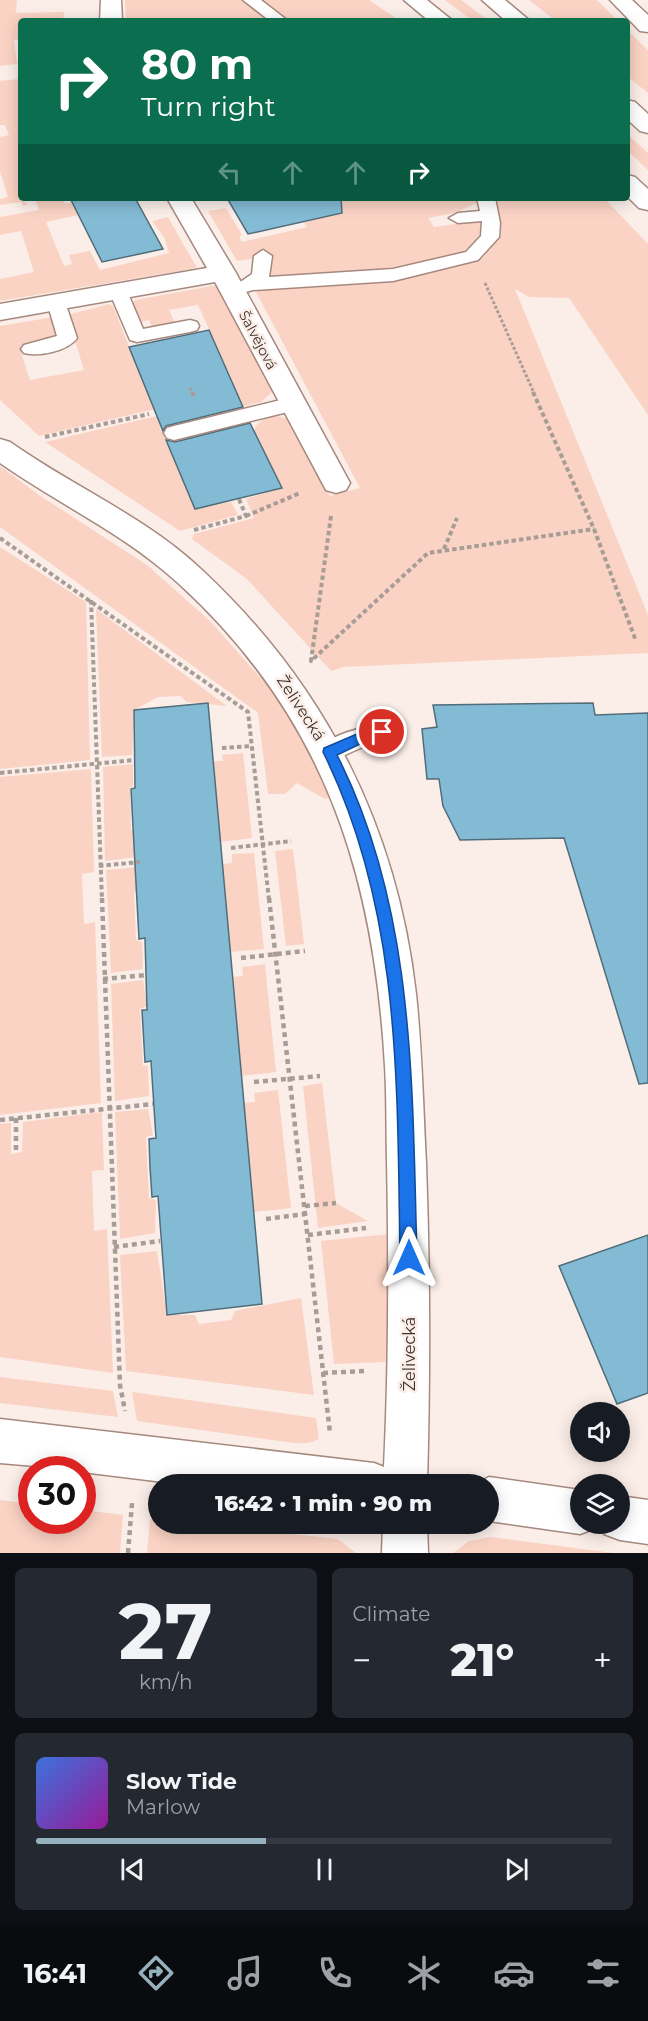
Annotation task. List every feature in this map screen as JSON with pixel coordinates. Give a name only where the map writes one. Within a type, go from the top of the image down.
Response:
[{"type":"main road","points":[[111,0],[111,18]]},
{"type":"main road","points":[[414,0],[437,18]]},
{"type":"main road","points":[[492,0],[515,18]]},
{"type":"main road","points":[[620,0],[648,26]]},
{"type":"main road","points":[[630,111],[648,126]]},
{"type":"main road","points":[[630,185],[648,203]]},
{"type":"main road","name":"Šalvějová","points":[[181,201],[235,282],[293,404],[336,483]]},
{"type":"main road","points":[[0,312],[118,291],[235,282]]},
{"type":"main road","name":"Želivecká","points":[[0,449],[26,469],[151,546],[187,574],[224,609],[287,682],[329,752],[348,790],[381,890],[395,974],[404,1064],[411,1369],[406,1474]]},
{"type":"main road","points":[[0,1442],[278,1474]]},
{"type":"main road","points":[[499,1500],[570,1511]]},
{"type":"main road","points":[[630,1519],[648,1522]]},
{"type":"main road","points":[[405,1534],[405,1553]]},
{"type":"lane","points":[[251,0],[276,18]]},
{"type":"lane","points":[[235,282],[393,275],[472,256],[490,237],[488,206],[458,218]]},
{"type":"lane","points":[[235,282],[261,276],[263,256]]},
{"type":"lane","points":[[118,291],[137,336],[190,326]]},
{"type":"lane","points":[[31,349],[61,343],[67,338],[56,302]]},
{"type":"lane","points":[[174,433],[293,404]]},
{"type":"lane","points":[[329,752],[362,737],[382,732]]},
{"type":"path","points":[[472,256],[594,529],[636,641]]},
{"type":"path","points":[[190,388],[193,394]]},
{"type":"path","points":[[38,441],[47,436],[150,413]]},
{"type":"path","points":[[186,533],[246,516],[304,491],[336,483],[310,661],[428,553],[594,529]]},
{"type":"path","points":[[239,499],[246,516]]},
{"type":"path","points":[[444,549],[458,518]]},
{"type":"path","points":[[0,538],[91,599],[248,712],[330,1433]]},
{"type":"path","points":[[91,599],[108,1108],[120,1384],[126,1420]]},
{"type":"path","points":[[222,748],[252,746]]},
{"type":"path","points":[[0,773],[134,760]]},
{"type":"path","points":[[231,848],[291,841]]},
{"type":"path","points":[[99,866],[140,862]]},
{"type":"path","points":[[241,958],[305,951]]},
{"type":"path","points":[[103,979],[146,975]]},
{"type":"path","points":[[254,1082],[320,1076]]},
{"type":"path","points":[[0,1120],[153,1104]]},
{"type":"path","points":[[16,1118],[16,1153]]},
{"type":"path","points":[[305,1206],[336,1203]]},
{"type":"path","points":[[266,1219],[305,1214]]},
{"type":"path","points":[[307,1235],[375,1227]]},
{"type":"path","points":[[114,1247],[160,1241]]},
{"type":"path","points":[[322,1373],[375,1371]]},
{"type":"path","points":[[128,1553],[133,1494]]},
{"type":"shaded area","points":[[0,0],[17,0],[16,13],[64,12],[63,18],[18,18],[18,39],[14,40],[17,64],[0,66]]},
{"type":"shaded area","points":[[125,0],[241,0],[266,18],[126,18]]},
{"type":"shaded area","points":[[258,0],[369,0],[396,18],[283,18]]},
{"type":"shaded area","points":[[445,0],[461,0],[485,18],[469,18]]},
{"type":"shaded area","points":[[529,0],[597,0],[615,18],[552,18]]},
{"type":"shaded area","points":[[630,33],[648,50],[648,93],[630,78]]},
{"type":"shaded area","points":[[18,79],[18,201],[28,204],[23,206],[21,202],[0,205],[0,199],[8,197],[0,171],[0,137],[9,135],[5,125],[0,125],[0,81]]},
{"type":"shaded area","points":[[630,137],[648,153],[648,170],[630,153]]},
{"type":"shaded area","points":[[36,201],[64,201],[65,204],[78,201],[141,201],[46,222],[64,266],[72,264],[69,255],[90,251],[100,270],[169,253],[164,237],[152,221],[168,217],[197,268],[0,301],[0,279],[34,272],[21,231],[0,235],[0,217],[39,210]]},
{"type":"shaded area","points":[[291,201],[477,201],[477,203],[455,213],[428,218],[434,227],[484,220],[478,238],[466,252],[483,258],[501,231],[499,209],[495,201],[607,201],[648,244],[648,415],[569,298],[529,297],[515,289],[648,615],[648,653],[344,667],[331,671],[247,579],[192,539],[194,534],[254,518],[246,499],[281,488],[254,431],[260,422],[270,417],[282,417],[292,422],[330,496],[360,488],[256,292],[271,275],[268,256],[237,261],[208,211],[226,208],[242,235],[239,236],[242,242],[307,227]]},
{"type":"shaded area","points":[[217,285],[272,392],[261,402],[160,427],[195,509],[231,502],[238,515],[180,531],[45,442],[204,405],[198,389],[231,378],[198,305],[169,310],[175,323],[152,328],[149,320],[141,322],[133,302]]},
{"type":"shaded area","points":[[109,304],[113,306],[149,397],[184,392],[190,401],[39,436],[0,400],[0,326],[54,317],[59,334],[55,338],[28,343],[21,352],[30,380],[84,370],[67,315]]},
{"type":"shaded area","points":[[0,466],[39,495],[147,565],[210,621],[274,693],[300,735],[330,797],[325,799],[297,783],[285,794],[268,794],[258,713],[0,527]]},
{"type":"shaded area","points":[[0,547],[86,602],[90,760],[0,769]]},
{"type":"shaded area","points":[[96,609],[227,706],[187,702],[180,696],[158,697],[134,710],[132,755],[102,757]]},
{"type":"shaded area","points":[[243,753],[252,838],[220,842],[213,761],[223,761],[222,755]]},
{"type":"shaded area","points":[[133,764],[133,786],[130,788],[131,830],[136,832],[138,857],[105,861],[103,767]]},
{"type":"shaded area","points":[[91,769],[94,872],[82,874],[84,924],[95,922],[101,1103],[0,1115],[0,777]]},
{"type":"shaded area","points":[[293,849],[304,944],[286,946],[275,851]]},
{"type":"shaded area","points":[[254,853],[264,949],[230,952],[222,864],[232,863],[232,854]]},
{"type":"shaded area","points":[[137,867],[139,890],[134,893],[136,940],[142,942],[143,969],[111,973],[106,870]]},
{"type":"shaded area","points":[[265,964],[276,1072],[241,1076],[232,977],[243,976],[242,967]]},
{"type":"shaded area","points":[[143,980],[147,1006],[140,1009],[143,1066],[148,1065],[149,1096],[115,1101],[111,984]]},
{"type":"shaded area","points":[[322,1083],[336,1203],[368,1221],[318,1228],[303,1086]]},
{"type":"shaded area","points":[[278,1090],[291,1208],[253,1212],[244,1103],[255,1102],[254,1093]]},
{"type":"shaded area","points":[[148,1109],[153,1135],[146,1137],[149,1198],[156,1200],[155,1233],[120,1239],[115,1112]]},
{"type":"shaded area","points":[[102,1112],[104,1170],[92,1171],[94,1231],[107,1229],[113,1373],[0,1357],[0,1124],[11,1123],[11,1154],[22,1152],[23,1122]]},
{"type":"shaded area","points":[[389,1234],[391,1323],[385,1362],[334,1364],[321,1241]]},
{"type":"shaded area","points":[[157,1251],[167,1315],[195,1315],[199,1324],[231,1320],[235,1311],[301,1298],[314,1395],[126,1371],[120,1255]]},
{"type":"shaded area","points":[[0,1377],[113,1391],[118,1417],[0,1403]]},
{"type":"shaded area","points":[[132,1392],[316,1418],[319,1439],[309,1443],[294,1443],[137,1421]]},
{"type":"shaded area","points":[[0,1500],[18,1502],[18,1534],[96,1534],[96,1512],[123,1515],[120,1553],[0,1553]]},
{"type":"shaded area","points":[[149,1534],[292,1534],[338,1539],[356,1553],[147,1553]]},
{"type":"shaded area","points":[[491,1537],[614,1553],[453,1553],[469,1541]]},
{"type":"building","points":[[72,201],[137,201],[163,249],[102,262]]},
{"type":"building","points":[[229,201],[341,201],[342,213],[248,234]]},
{"type":"building","points":[[209,330],[243,407],[166,426],[163,431],[129,347]]},
{"type":"building","points":[[250,423],[282,488],[195,509],[166,440],[175,442]]},
{"type":"building","points":[[208,703],[262,1304],[167,1315],[158,1196],[152,1197],[150,1167],[149,1139],[156,1138],[151,1061],[145,1062],[142,1010],[147,1010],[145,938],[139,939],[131,789],[135,788],[134,710]]},
{"type":"building","points":[[593,703],[595,715],[648,713],[648,1083],[639,1084],[564,838],[460,840],[443,806],[439,779],[427,779],[422,729],[437,727],[433,705]]},
{"type":"building","points":[[648,1235],[648,1393],[616,1402],[559,1266]]},
{"type":"route","points":[[382,732],[362,737],[329,752],[348,790],[369,848],[381,890],[394,963],[404,1064],[409,1258]]}]
